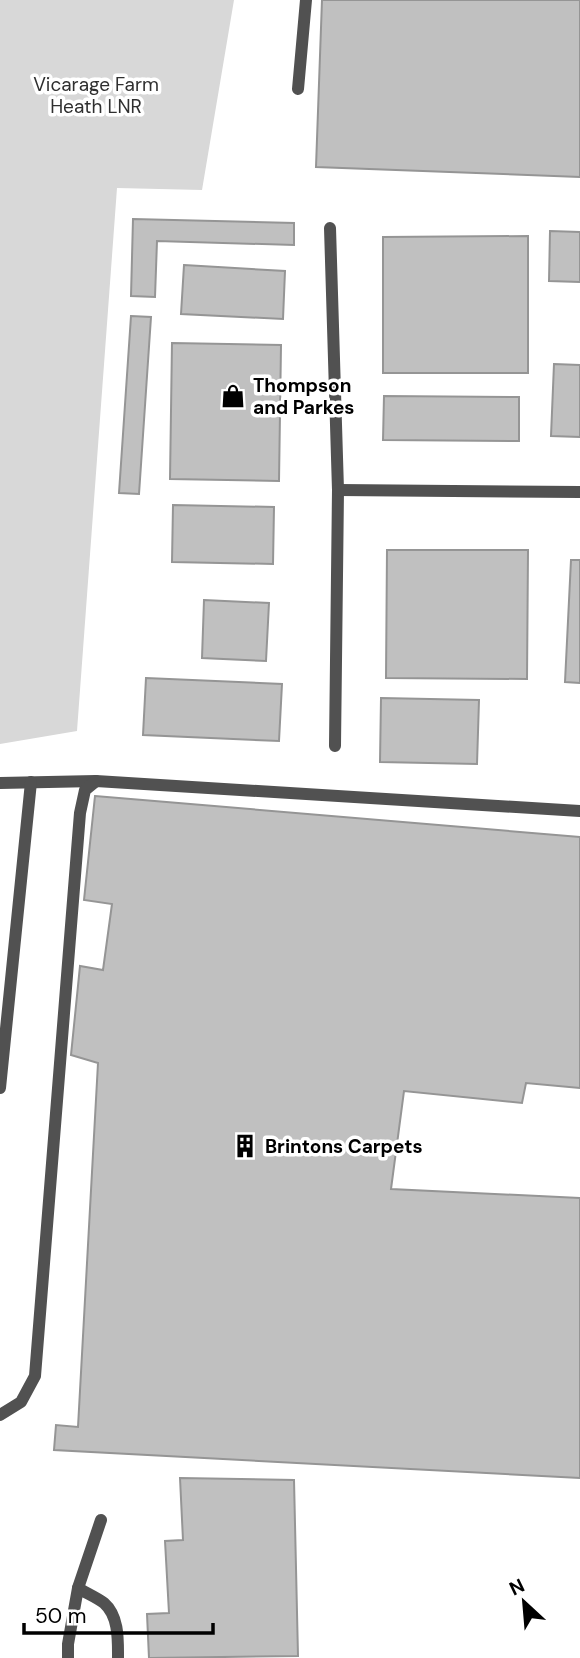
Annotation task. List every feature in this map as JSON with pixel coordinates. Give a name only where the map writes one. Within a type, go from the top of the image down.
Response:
[{"type":"lane","points":[[298,89],[306,0]]},
{"type":"lane","points":[[330,229],[338,490],[335,746]]},
{"type":"lane","points":[[338,490],[580,492]]},
{"type":"lane","points":[[0,1415],[21,1402],[35,1376],[80,813],[85,790],[96,780]]},
{"type":"lane","points":[[0,783],[96,780],[580,811]]},
{"type":"lane","points":[[0,1088],[31,782]]},
{"type":"lane","points":[[68,1658],[78,1588],[101,1520]]},
{"type":"lane","points":[[78,1588],[105,1604],[114,1618],[118,1636],[118,1658]]},
{"type":"green space","name":"Vicarage Farm Heath LNR","points":[[0,0],[234,0],[202,190],[117,188],[77,731],[0,744]]},
{"type":"building","points":[[322,0],[580,0],[580,177],[316,167]]},
{"type":"building","points":[[133,219],[294,223],[294,245],[157,241],[155,297],[131,296]]},
{"type":"building","points":[[550,231],[580,232],[580,282],[549,281]]},
{"type":"building","points":[[528,236],[528,373],[383,373],[383,237]]},
{"type":"building","points":[[184,265],[285,271],[283,319],[181,314]]},
{"type":"building","points":[[131,316],[151,317],[139,494],[119,493]]},
{"type":"building","points":[[172,343],[281,345],[279,481],[170,479]]},
{"type":"building","points":[[554,364],[580,365],[580,437],[551,436]]},
{"type":"building","points":[[384,396],[519,397],[519,441],[383,440]]},
{"type":"building","points":[[173,505],[274,507],[273,564],[172,562]]},
{"type":"building","points":[[387,550],[528,550],[527,679],[386,678]]},
{"type":"building","points":[[571,560],[580,560],[580,683],[565,682]]},
{"type":"building","points":[[204,600],[269,603],[266,661],[202,658]]},
{"type":"building","points":[[146,678],[282,684],[279,741],[143,735]]},
{"type":"building","points":[[381,698],[479,700],[477,764],[380,762]]},
{"type":"building","name":"Brintons Carpets","points":[[95,796],[580,837],[580,1088],[526,1083],[522,1103],[404,1091],[391,1189],[580,1198],[580,1478],[54,1450],[56,1425],[78,1427],[98,1063],[71,1055],[80,966],[103,970],[112,904],[84,900]]},
{"type":"building","points":[[180,1478],[294,1480],[298,1656],[149,1658],[147,1614],[169,1613],[165,1541],[183,1540]]},
{"type":"place","name":"Thompson and Parkes","points":[[233,396]]},
{"type":"place","name":"Brintons Carpets","points":[[245,1146]]}]
